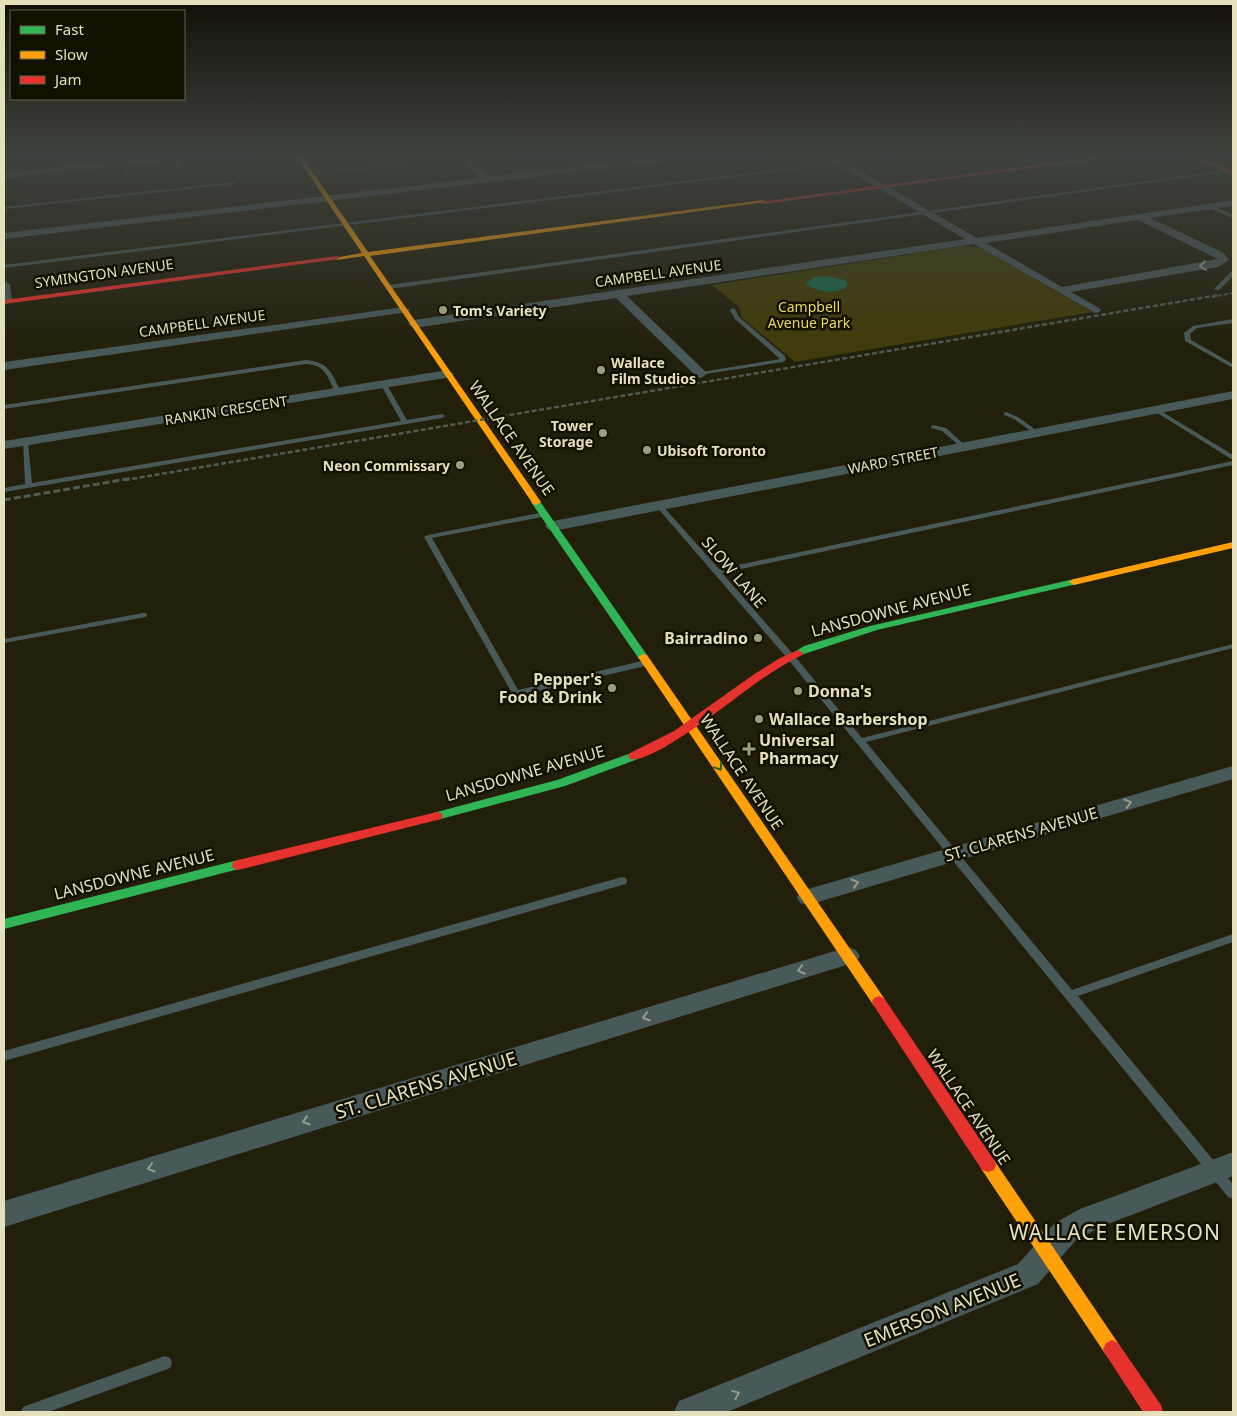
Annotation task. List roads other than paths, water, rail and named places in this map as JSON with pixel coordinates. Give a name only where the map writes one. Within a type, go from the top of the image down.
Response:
[{"type":"street","points":[[4,236],[143,220]]},
{"type":"street","name":"WALLACE AVENUE","points":[[342,220],[808,897],[1154,1412]]},
{"type":"street","name":"SYMINGTON AVENUE","points":[[5,302],[627,220]]},
{"type":"street","points":[[939,220],[1095,310]]},
{"type":"street","name":"CAMPBELL AVENUE","points":[[414,324],[1120,220]]},
{"type":"street","points":[[1062,290],[1218,264],[1224,260],[1220,256],[1146,220]]},
{"type":"street","points":[[4,284],[5,302]]},
{"type":"street","points":[[619,294],[701,374]]},
{"type":"street","name":"CAMPBELL AVENUE","points":[[4,366],[404,310]]},
{"type":"street","name":"RANKIN CRESCENT","points":[[4,444],[448,374]]},
{"type":"street","name":"WARD STREET","points":[[553,526],[1233,395]]},
{"type":"street","name":"LANSDOWNE AVENUE","points":[[4,924],[540,789],[595,773],[633,758],[665,742],[691,726],[774,665],[790,656],[826,642],[874,628],[1233,545]]},
{"type":"street","name":"ST. CLARENS AVENUE","points":[[808,897],[1233,772]]},
{"type":"street","name":"ST. CLARENS AVENUE","points":[[4,1214],[848,956]]},
{"type":"street","name":"EMERSON AVENUE","points":[[690,1412],[1028,1274],[1065,1232],[1090,1218],[1224,1167]]},
{"type":"lane","points":[[4,268],[385,220]]},
{"type":"lane","points":[[389,288],[876,220]]},
{"type":"lane","points":[[1217,289],[1233,273]]},
{"type":"lane","points":[[701,374],[783,360],[784,357],[737,318],[733,310]]},
{"type":"lane","points":[[1233,320],[1195,327],[1187,333],[1188,342],[1233,366]]},
{"type":"lane","points":[[4,407],[306,362],[317,362],[324,366],[338,392]]},
{"type":"lane","points":[[384,385],[405,422]]},
{"type":"lane","points":[[1156,410],[1233,458]]},
{"type":"lane","points":[[1006,414],[1016,418],[1037,433]]},
{"type":"lane","points":[[4,490],[442,416]]},
{"type":"lane","points":[[25,442],[29,486]]},
{"type":"lane","points":[[716,572],[1233,463]]},
{"type":"lane","name":"SLOW LANE","points":[[659,505],[790,656],[953,854]]},
{"type":"lane","points":[[544,514],[428,537],[516,693],[646,663]]},
{"type":"lane","points":[[4,642],[143,615]]},
{"type":"lane","points":[[861,741],[1233,646]]},
{"type":"lane","points":[[953,854],[1069,995],[1224,1167],[1233,1193]]},
{"type":"lane","points":[[4,1056],[622,881]]},
{"type":"lane","points":[[1069,995],[1233,938]]},
{"type":"lane","points":[[28,1412],[165,1363]]},
{"type":"railway","points":[[1212,297],[1233,293]]},
{"type":"railway","points":[[125,480],[1219,295]]},
{"type":"railway","points":[[4,500],[133,478]]},
{"type":"place","name":"Tom's Variety","points":[[443,310]]},
{"type":"place","name":"Wallace Film Studios","points":[[601,370]]},
{"type":"place","name":"Tower Storage","points":[[603,433]]},
{"type":"place","name":"Ubisoft Toronto","points":[[647,450]]},
{"type":"place","name":"Neon Commissary","points":[[460,465]]},
{"type":"place","name":"Bairradino","points":[[758,638]]},
{"type":"place","name":"Pepper's Food & Drink","points":[[612,688]]},
{"type":"place","name":"Donna's","points":[[798,691]]},
{"type":"place","name":"Wallace Barbershop","points":[[759,719]]},
{"type":"place","name":"Universal Pharmacy","points":[[749,749]]},
{"type":"district","name":"WALLACE EMERSON","points":[[1115,1232]]},
{"type":"park label","name":"Campbell Avenue Park","points":[[809,314]]}]
